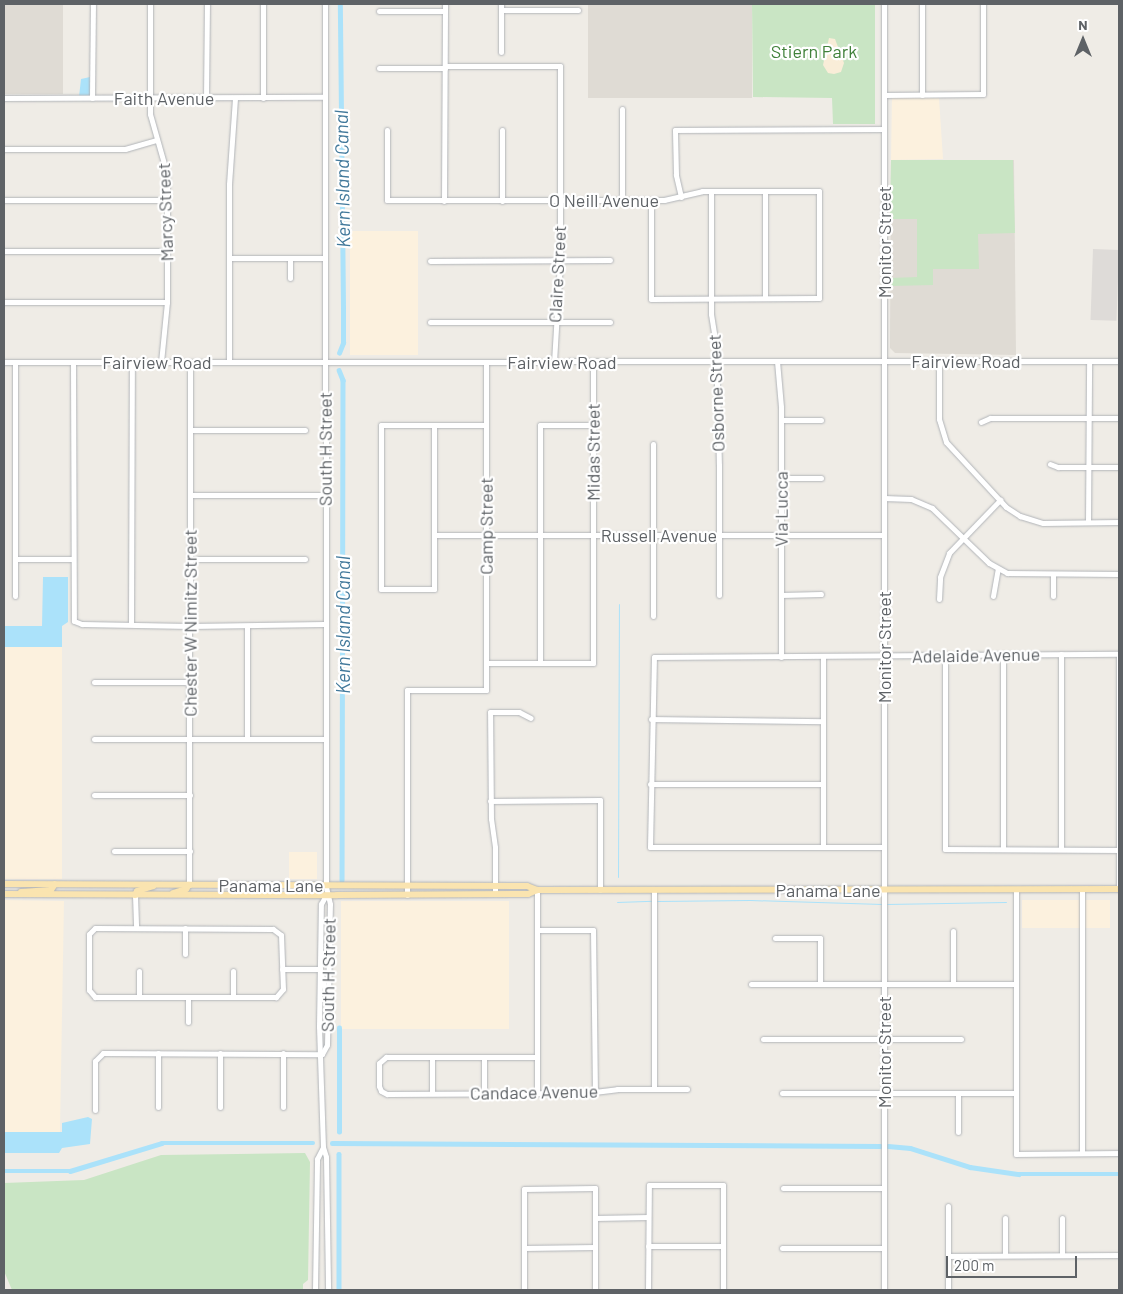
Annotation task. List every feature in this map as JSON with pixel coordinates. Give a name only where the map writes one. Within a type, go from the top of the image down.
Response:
[{"type":"main road","name":"Panama Lane","points":[[4,884],[527,886],[537,890],[1119,889]]},
{"type":"main road","points":[[15,894],[28,890],[51,890],[55,884]]},
{"type":"main road","points":[[136,895],[137,891],[154,885]]},
{"type":"main road","points":[[169,895],[186,889],[189,885]]},
{"type":"main road","name":"Panama Lane","points":[[4,894],[407,895],[528,894],[537,890]]},
{"type":"street","points":[[92,98],[93,4]]},
{"type":"street","name":"Marcy Street","points":[[150,4],[149,98],[151,122],[166,165],[167,302],[161,362]]},
{"type":"street","points":[[206,4],[206,98]]},
{"type":"street","points":[[263,98],[264,4]]},
{"type":"street","name":"South H Street","points":[[322,1054],[327,1046],[330,904],[326,895],[324,624],[325,4]]},
{"type":"street","points":[[444,4],[444,200]]},
{"type":"street","name":"Monitor Street","points":[[884,4],[884,1290]]},
{"type":"street","points":[[922,4],[922,95]]},
{"type":"street","points":[[884,95],[983,94],[983,4]]},
{"type":"street","points":[[502,52],[502,7],[578,10]]},
{"type":"street","points":[[379,11],[444,11]]},
{"type":"street","name":"Claire Street","points":[[444,67],[560,66],[560,260],[554,322],[554,362]]},
{"type":"street","points":[[379,68],[444,67]]},
{"type":"street","name":"Faith Avenue","points":[[4,98],[325,97]]},
{"type":"street","points":[[229,362],[229,258],[235,98]]},
{"type":"street","points":[[622,109],[622,201]]},
{"type":"street","name":"O Neill Avenue","points":[[387,130],[387,200],[651,201],[711,191],[819,191],[819,298],[765,298]]},
{"type":"street","points":[[502,130],[502,200]]},
{"type":"street","points":[[681,197],[676,175],[676,130],[884,130]]},
{"type":"street","points":[[4,149],[126,149],[157,140]]},
{"type":"street","name":"Osborne Street","points":[[711,191],[711,298],[716,362],[719,595]]},
{"type":"street","points":[[651,201],[651,298],[765,298],[765,191]]},
{"type":"street","points":[[4,200],[167,200]]},
{"type":"street","points":[[4,251],[167,251]]},
{"type":"street","points":[[229,258],[325,258]]},
{"type":"street","points":[[290,258],[290,278]]},
{"type":"street","points":[[430,261],[610,260]]},
{"type":"street","points":[[4,302],[167,302]]},
{"type":"street","points":[[430,322],[610,322]]},
{"type":"street","points":[[939,361],[939,419],[943,436],[955,455],[1013,512],[1035,522],[1119,522]]},
{"type":"street","points":[[1088,522],[1089,361]]},
{"type":"street","name":"Fairview Road","points":[[4,362],[1119,361]]},
{"type":"street","points":[[15,362],[15,596]]},
{"type":"street","points":[[74,362],[72,559],[74,621],[82,624],[131,623],[190,626],[324,624]]},
{"type":"street","points":[[131,623],[132,362]]},
{"type":"street","name":"Chester W Nimitz Street","points":[[189,885],[190,362]]},
{"type":"street","name":"Camp Street","points":[[407,886],[407,690],[486,690],[486,362]]},
{"type":"street","name":"Midas Street","points":[[540,663],[593,663],[593,362]]},
{"type":"street","name":"Via Lucca","points":[[777,362],[781,420],[781,657]]},
{"type":"street","points":[[981,422],[990,418],[1119,418]]},
{"type":"street","points":[[781,420],[821,420]]},
{"type":"street","points":[[434,425],[434,589],[381,589],[381,425],[434,425],[486,425]]},
{"type":"street","points":[[486,663],[540,663],[540,425],[593,425]]},
{"type":"street","points":[[190,430],[305,430]]},
{"type":"street","points":[[653,444],[653,616]]},
{"type":"street","points":[[1050,464],[1058,467],[1119,467]]},
{"type":"street","points":[[781,478],[821,478]]},
{"type":"street","points":[[190,495],[325,495]]},
{"type":"street","points":[[884,498],[911,500],[924,504],[998,569],[1015,576],[1119,574]]},
{"type":"street","points":[[939,599],[942,568],[949,553],[1000,500]]},
{"type":"street","name":"Russell Avenue","points":[[434,535],[884,535]]},
{"type":"street","points":[[15,559],[72,559]]},
{"type":"street","points":[[190,559],[305,559]]},
{"type":"street","points":[[993,596],[998,569]]},
{"type":"street","points":[[1053,575],[1053,596]]},
{"type":"street","points":[[781,594],[821,594]]},
{"type":"street","points":[[247,626],[247,739]]},
{"type":"street","points":[[945,654],[945,849],[1119,850]]},
{"type":"street","points":[[1003,654],[1003,849]]},
{"type":"street","points":[[1061,654],[1061,849]]},
{"type":"street","points":[[1119,654],[1119,889]]},
{"type":"street","name":"Adelaide Avenue","points":[[651,719],[654,657],[1119,654]]},
{"type":"street","points":[[823,657],[823,847]]},
{"type":"street","points":[[94,682],[190,682]]},
{"type":"street","points":[[495,894],[490,801],[490,712],[519,712],[531,718]]},
{"type":"street","points":[[823,720],[651,719],[650,847],[884,847]]},
{"type":"street","points":[[94,738],[325,739]]},
{"type":"street","points":[[650,784],[823,784]]},
{"type":"street","points":[[94,795],[190,795]]},
{"type":"street","points":[[490,801],[600,800],[600,890]]},
{"type":"street","points":[[114,851],[190,851]]},
{"type":"street","points":[[407,886],[407,895]]},
{"type":"street","points":[[1016,889],[1016,1154],[1119,1153]]},
{"type":"street","points":[[1082,889],[1082,1154]]},
{"type":"street","points":[[537,890],[537,1093]]},
{"type":"street","points":[[654,890],[654,1089]]},
{"type":"street","points":[[136,895],[136,928]]},
{"type":"street","name":"South H Street","points":[[326,895],[321,904],[319,1046],[322,1054],[323,1147],[326,1157],[328,1290]]},
{"type":"street","points":[[136,928],[278,931],[281,935],[281,993],[276,997],[91,995],[91,930],[136,928]]},
{"type":"street","points":[[185,928],[185,954]]},
{"type":"street","points":[[537,930],[593,930],[596,1092]]},
{"type":"street","points":[[953,932],[953,984]]},
{"type":"street","points":[[775,938],[820,938],[820,984]]},
{"type":"street","points":[[320,940],[328,968]]},
{"type":"street","points":[[282,969],[320,969],[328,1014]]},
{"type":"street","points":[[139,971],[139,997]]},
{"type":"street","points":[[233,971],[233,997]]},
{"type":"street","points":[[751,984],[1016,984]]},
{"type":"street","points":[[188,997],[188,1022]]},
{"type":"street","points":[[763,1039],[961,1039]]},
{"type":"street","points":[[96,1110],[98,1055],[158,1053],[322,1054]]},
{"type":"street","points":[[158,1053],[158,1107]]},
{"type":"street","points":[[220,1053],[220,1107]]},
{"type":"street","points":[[282,1107],[283,1054]]},
{"type":"street","points":[[432,1094],[432,1057],[537,1057]]},
{"type":"street","name":"Candace Avenue","points":[[432,1057],[381,1059],[381,1091],[432,1094],[687,1089]]},
{"type":"street","points":[[484,1057],[484,1093]]},
{"type":"street","points":[[958,1093],[958,1132]]},
{"type":"street","points":[[782,1094],[1016,1093]]},
{"type":"street","name":"South H Street","points":[[316,1290],[317,1159],[323,1147]]},
{"type":"street","points":[[648,1290],[649,1185],[722,1185],[723,1290]]},
{"type":"street","points":[[524,1290],[524,1189],[595,1188],[595,1290]]},
{"type":"street","points":[[782,1188],[884,1188]]},
{"type":"street","points":[[948,1206],[948,1290]]},
{"type":"street","points":[[595,1218],[648,1217]]},
{"type":"street","points":[[1005,1218],[1005,1255]]},
{"type":"street","points":[[1062,1218],[1062,1255]]},
{"type":"street","points":[[648,1246],[723,1246]]},
{"type":"street","points":[[524,1248],[595,1247]]},
{"type":"street","points":[[782,1248],[884,1248]]},
{"type":"street","points":[[948,1256],[1119,1255]]},
{"type":"shaded area","points":[[4,4],[63,4],[63,94],[4,94]]},
{"type":"shaded area","points":[[588,4],[752,4],[752,98],[588,98]]},
{"type":"shaded area","points":[[892,96],[939,98],[943,159],[891,160]]},
{"type":"shaded area","points":[[891,160],[1014,160],[1016,355],[895,353],[890,348]]},
{"type":"shaded area","points":[[350,231],[418,231],[418,355],[350,355]]},
{"type":"shaded area","points":[[1093,249],[1119,250],[1117,321],[1091,320]]},
{"type":"shaded area","points":[[4,647],[62,647],[62,879],[4,879]]},
{"type":"shaded area","points":[[289,852],[317,852],[317,879],[289,879]]},
{"type":"shaded area","points":[[4,900],[64,901],[60,1133],[4,1132]]},
{"type":"shaded area","points":[[1022,900],[1110,900],[1110,928],[1022,928]]},
{"type":"shaded area","points":[[341,901],[509,901],[509,1029],[341,1029]]},
{"type":"green space","name":"Stiern Park","points":[[752,4],[875,4],[875,124],[833,124],[832,98],[753,97]]},
{"type":"green space","points":[[891,160],[1013,160],[1015,233],[978,234],[979,269],[933,269],[933,285],[891,286],[890,278],[917,277],[917,219],[890,219]]},
{"type":"green space","points":[[305,1153],[310,1162],[308,1280],[303,1284],[303,1290],[12,1290],[4,1271],[4,1183],[84,1180],[161,1155]]},
{"type":"sand","points":[[829,38],[835,39],[844,63],[841,72],[834,74],[828,73],[823,65]]},
{"type":"water","points":[[90,77],[91,96],[79,97],[81,79]]},
{"type":"water","points":[[43,577],[68,577],[68,622],[62,626],[62,647],[4,647],[4,626],[42,626]]},
{"type":"water","points":[[88,1117],[92,1119],[90,1144],[62,1148],[59,1153],[4,1153],[4,1132],[62,1132],[62,1123]]},
{"type":"waterway","name":"Kern Island Canal","points":[[339,353],[343,343],[340,4]]},
{"type":"waterway","name":"Kern Island Canal","points":[[339,370],[343,380],[342,880]]},
{"type":"waterway","points":[[618,877],[619,604]]},
{"type":"waterway","points":[[657,901],[750,900],[882,904]]},
{"type":"waterway","points":[[617,902],[653,901]]},
{"type":"waterway","points":[[886,904],[1006,902]]},
{"type":"waterway","name":"Kern Island Canal","points":[[339,1028],[339,1132]]},
{"type":"waterway","points":[[4,1171],[70,1171],[162,1143],[313,1143]]},
{"type":"waterway","points":[[332,1143],[880,1146]]},
{"type":"waterway","points":[[888,1146],[910,1148],[970,1167],[1018,1174],[1119,1174]]},
{"type":"waterway","name":"Kern Island Canal","points":[[339,1154],[339,1290]]}]
